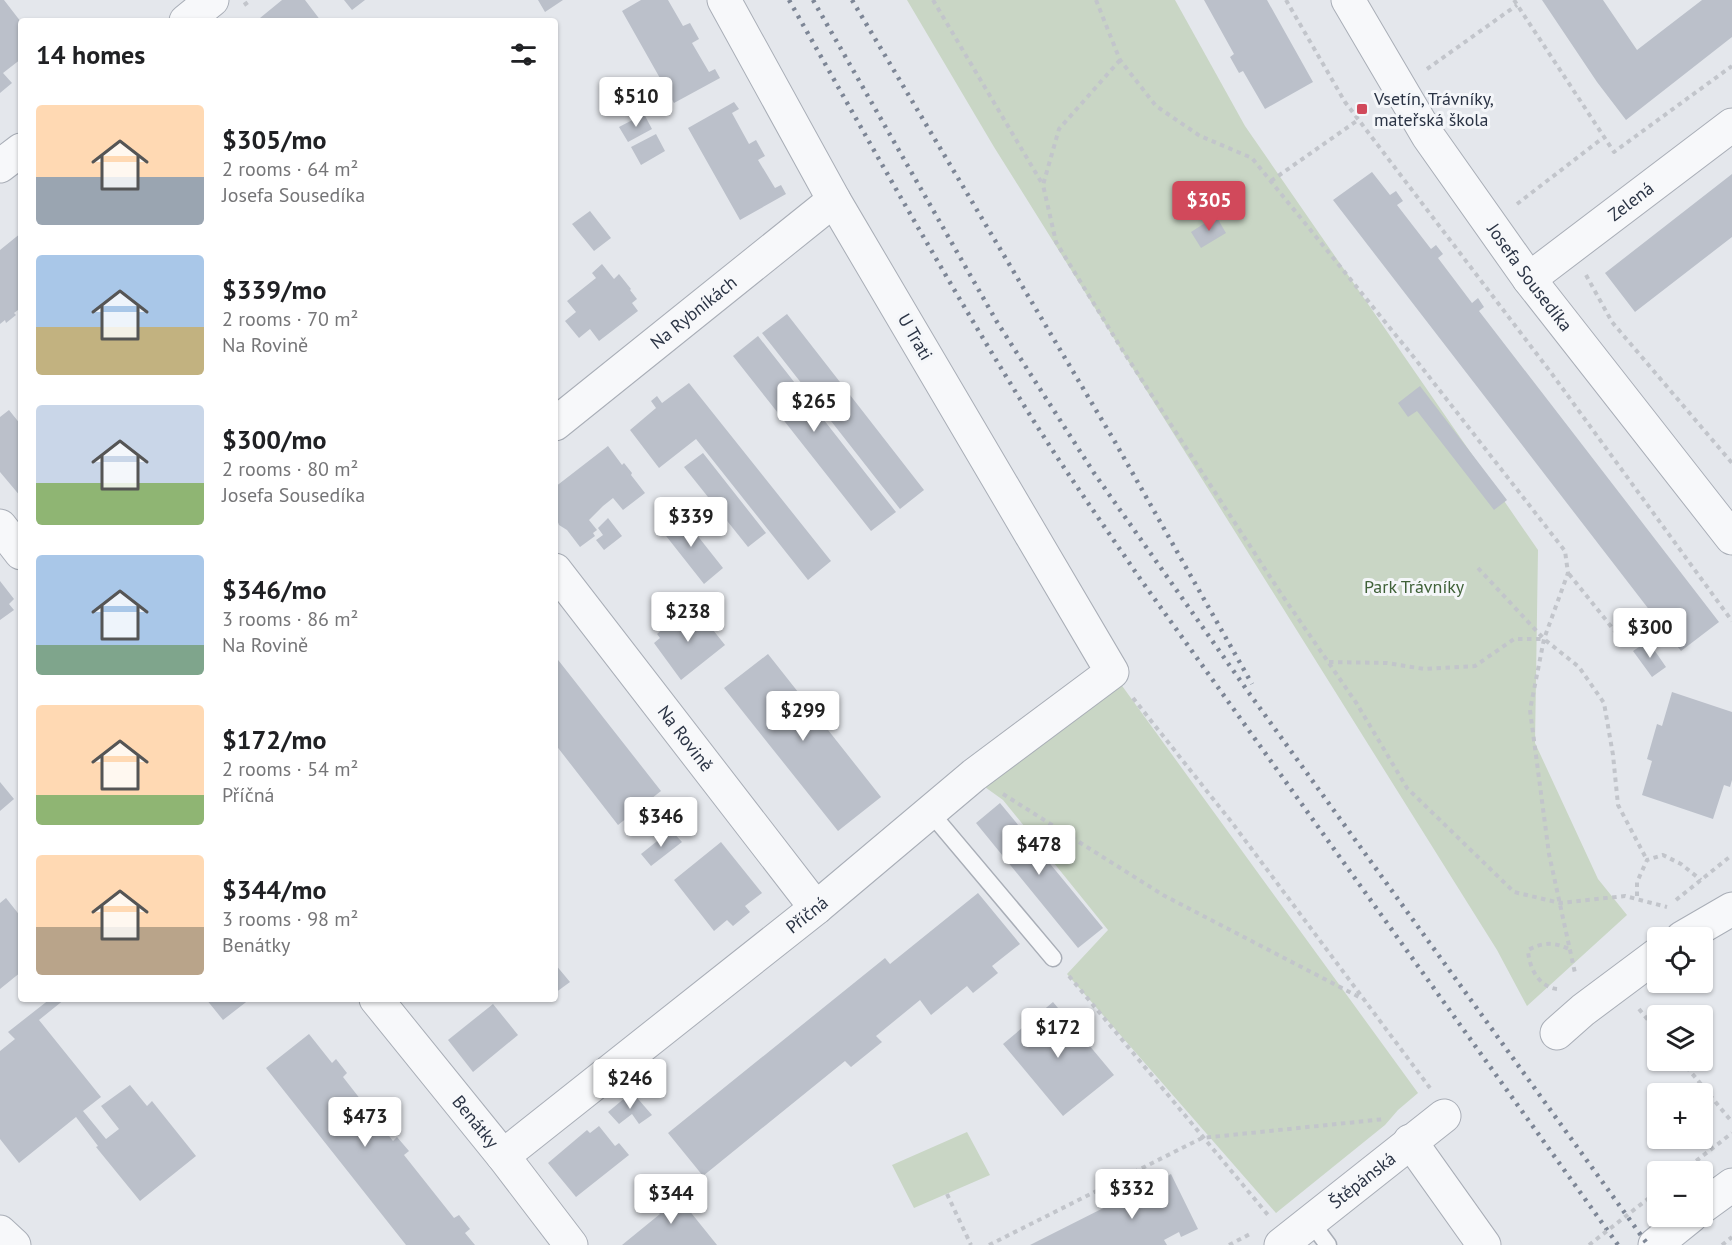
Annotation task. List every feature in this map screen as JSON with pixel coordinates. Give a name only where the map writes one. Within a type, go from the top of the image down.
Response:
[{"type":"street","points":[[190,18],[212,0]]},
{"type":"street","name":"U Trati","points":[[724,0],[834,200],[1112,672]]},
{"type":"street","name":"Josefa Sousedíka","points":[[1348,0],[1428,136],[1529,279],[1732,538]]},
{"type":"street","name":"Zelená","points":[[1529,279],[1732,125]]},
{"type":"street","points":[[0,166],[18,152]]},
{"type":"street","name":"Na Rybníkách","points":[[558,422],[834,200]]},
{"type":"street","points":[[0,526],[18,549]]},
{"type":"street","name":"Na Rovině","points":[[558,574],[816,908]]},
{"type":"street","name":"Příčná","points":[[503,1156],[816,908],[974,775],[1112,672]]},
{"type":"street","points":[[1701,927],[1732,909]]},
{"type":"street","points":[[1557,1033],[1583,1010],[1647,962]]},
{"type":"street","name":"Benátky","points":[[378,1002],[503,1156],[571,1245]]},
{"type":"street","name":"Štěpánská","points":[[1278,1234],[1320,1234],[1402,1130],[1439,1104]]},
{"type":"street","points":[[1402,1130],[1485,1245]]},
{"type":"street","points":[[1713,1200],[1732,1185]]},
{"type":"street","points":[[1655,1245],[1677,1227]]},
{"type":"street","points":[[0,1232],[14,1245]]},
{"type":"lane","points":[[930,812],[1053,958]]},
{"type":"path","points":[[933,0],[1043,185],[1056,242],[1123,351],[1357,704],[1407,788],[1514,891],[1560,903],[1625,897],[1668,907]]},
{"type":"path","points":[[1096,0],[1120,60],[1155,106],[1200,136],[1252,158],[1416,360],[1565,551],[1568,573],[1544,639],[1530,710],[1549,854],[1575,973]]},
{"type":"path","points":[[1286,0],[1345,102],[1552,374],[1732,621]]},
{"type":"path","points":[[1514,0],[1614,152],[1732,66]]},
{"type":"path","points":[[1421,60],[1427,70],[1517,5]]},
{"type":"path","points":[[1043,185],[1059,129],[1120,60]]},
{"type":"path","points":[[1271,181],[1359,120]]},
{"type":"path","points":[[1517,204],[1604,137]]},
{"type":"path","points":[[1510,194],[1523,214]]},
{"type":"path","points":[[1561,254],[1583,269],[1612,322],[1732,463]]},
{"type":"path","points":[[1478,568],[1544,639],[1579,667],[1604,703],[1613,755],[1618,805],[1647,860]]},
{"type":"path","points":[[1568,573],[1626,645]]},
{"type":"path","points":[[1328,662],[1387,663],[1424,669],[1475,666],[1514,639],[1544,639]]},
{"type":"path","points":[[1112,672],[1233,824],[1364,999],[1439,1104]]},
{"type":"path","points":[[974,775],[1163,895],[1364,999]]},
{"type":"path","points":[[1636,896],[1637,882],[1647,860],[1663,855],[1681,864],[1701,880]]},
{"type":"path","points":[[1659,914],[1732,855]]},
{"type":"path","points":[[1563,990],[1548,988],[1532,970],[1528,960],[1528,950],[1541,943],[1559,944],[1570,950]]},
{"type":"path","points":[[1053,958],[1278,1234]]},
{"type":"path","points":[[1569,981],[1583,967]]},
{"type":"path","points":[[1690,1071],[1732,1122]]},
{"type":"path","points":[[989,1245],[1202,1138],[1402,1130]]},
{"type":"path","points":[[1696,1161],[1732,1133]]},
{"type":"path","points":[[947,1194],[971,1245]]},
{"type":"path","points":[[1590,1245],[1647,1200]]},
{"type":"path","points":[[1722,1245],[1732,1237]]},
{"type":"green space","name":"Park Trávníky","points":[[907,0],[1175,0],[1245,126],[1538,550],[1535,743],[1598,879],[1627,915],[1527,1006],[1497,950],[994,147]]},
{"type":"green space","points":[[1112,672],[1418,1093],[1385,1125],[1276,1213],[1067,974],[1108,930],[1003,800],[971,777]]},
{"type":"green space","points":[[967,1132],[990,1175],[914,1208],[892,1165]]},
{"type":"building","points":[[0,0],[4,0],[18,18],[18,61],[3,73],[12,83],[0,93]]},
{"type":"building","points":[[282,0],[305,0],[319,18],[260,18]]},
{"type":"building","points":[[344,0],[365,0],[352,10]]},
{"type":"building","points":[[538,0],[563,0],[545,12]]},
{"type":"building","points":[[641,0],[668,0],[683,26],[690,23],[699,39],[692,43],[709,72],[715,69],[720,78],[674,103],[622,11]]},
{"type":"building","points":[[1204,0],[1267,0],[1313,82],[1265,109],[1243,71],[1239,73],[1230,57],[1234,54]]},
{"type":"building","points":[[1542,0],[1603,0],[1637,50],[1702,0],[1732,0],[1732,37],[1626,120],[1597,82]]},
{"type":"building","points":[[734,102],[739,109],[732,113],[749,144],[756,140],[765,156],[758,160],[775,188],[781,185],[786,194],[740,220],[688,128]]},
{"type":"building","points":[[644,114],[652,129],[628,142],[619,127]]},
{"type":"building","points":[[656,134],[665,151],[641,165],[631,147]]},
{"type":"building","points":[[1372,172],[1390,195],[1396,191],[1403,201],[1397,205],[1431,249],[1436,245],[1443,254],[1438,258],[1472,303],[1478,298],[1484,307],[1479,311],[1719,622],[1681,651],[1333,200]]},
{"type":"building","points":[[1732,174],[1732,237],[1635,312],[1605,273]]},
{"type":"building","points":[[590,211],[611,238],[594,251],[572,224]]},
{"type":"building","points":[[1216,216],[1226,233],[1201,248],[1191,232]]},
{"type":"building","points":[[18,235],[18,310],[14,313],[16,315],[6,323],[5,320],[0,324],[0,250]]},
{"type":"building","points":[[602,264],[614,279],[619,274],[631,289],[637,299],[632,303],[638,311],[599,341],[590,329],[579,338],[565,321],[576,312],[567,301],[596,278],[592,273]]},
{"type":"building","points":[[787,314],[924,490],[900,509],[762,333]]},
{"type":"building","points":[[758,336],[896,512],[871,531],[733,356]]},
{"type":"building","points":[[689,383],[831,561],[808,580],[696,439],[659,468],[630,430],[656,408],[651,401],[657,396],[662,403]]},
{"type":"building","points":[[1420,386],[1507,500],[1494,510],[1417,411],[1408,417],[1398,403]]},
{"type":"building","points":[[9,410],[18,421],[18,493],[0,472],[0,417]]},
{"type":"building","points":[[608,446],[622,465],[624,463],[632,473],[631,475],[645,493],[623,510],[613,498],[603,506],[589,520],[597,530],[593,533],[595,536],[580,547],[558,522],[558,485]]},
{"type":"building","points":[[703,453],[766,533],[748,547],[684,467]]},
{"type":"building","points":[[678,511],[723,568],[704,584],[659,527]]},
{"type":"building","points":[[608,518],[622,536],[604,550],[596,540],[603,535],[598,528]]},
{"type":"building","points":[[0,581],[14,599],[9,604],[14,610],[0,620]]},
{"type":"building","points":[[697,610],[725,645],[681,680],[654,643],[660,638],[657,634],[680,614],[684,620]]},
{"type":"building","points":[[1648,641],[1666,667],[1652,677],[1633,651]]},
{"type":"building","points":[[768,654],[881,797],[838,831],[724,688]]},
{"type":"building","points":[[558,660],[661,791],[618,825],[558,748]]},
{"type":"building","points":[[1672,692],[1732,712],[1732,780],[1730,787],[1724,785],[1713,819],[1642,795],[1652,761],[1647,759],[1657,724],[1662,726]]},
{"type":"building","points":[[0,782],[14,799],[0,811]]},
{"type":"building","points":[[1000,803],[1103,928],[1078,948],[976,823]]},
{"type":"building","points":[[671,830],[682,842],[651,866],[641,854]]},
{"type":"building","points":[[721,842],[762,893],[745,906],[750,912],[733,926],[727,920],[714,931],[674,880]]},
{"type":"building","points":[[978,893],[1020,944],[992,966],[998,973],[973,993],[967,986],[931,1015],[920,1000],[876,1036],[882,1042],[851,1067],[845,1061],[703,1176],[668,1133],[885,958],[890,964]]},
{"type":"building","points":[[6,898],[18,913],[18,974],[0,989],[0,903]]},
{"type":"building","points":[[558,968],[570,982],[558,991]]},
{"type":"building","points":[[46,1002],[61,1002],[39,1020],[101,1097],[83,1111],[106,1139],[119,1129],[101,1106],[130,1085],[147,1106],[152,1101],[196,1156],[140,1201],[96,1147],[98,1146],[76,1117],[19,1163],[0,1139],[0,1051],[15,1039],[8,1032]]},
{"type":"building","points":[[208,1002],[246,1002],[223,1020]]},
{"type":"building","points":[[1053,1002],[1114,1075],[1063,1116],[1003,1044]]},
{"type":"building","points":[[493,1004],[518,1035],[473,1072],[448,1040]]},
{"type":"building","points":[[309,1034],[332,1063],[336,1059],[347,1073],[343,1077],[393,1141],[397,1137],[409,1151],[404,1155],[454,1218],[459,1215],[470,1229],[465,1233],[475,1245],[406,1245],[266,1068]]},
{"type":"building","points":[[632,1092],[652,1115],[639,1124],[632,1114],[619,1124],[608,1112]]},
{"type":"building","points":[[599,1126],[615,1146],[619,1143],[629,1155],[576,1197],[548,1163],[587,1130],[590,1133]]},
{"type":"building","points":[[1171,1174],[1198,1229],[1181,1237],[1179,1232],[1164,1240],[1167,1245],[1030,1245]]},
{"type":"building","points":[[667,1185],[717,1245],[622,1245],[660,1214],[649,1200]]},
{"type":"railway","points":[[789,0],[960,300],[1064,468],[1141,580],[1618,1245]]},
{"type":"railway","points":[[813,0],[997,322],[1094,473],[1249,693],[1648,1245]]},
{"type":"railway","points":[[852,0],[1115,442],[1252,684]]},
{"type":"place","name":"Vsetín, Trávníky, mateřská škola","points":[[1362,109]]}]
